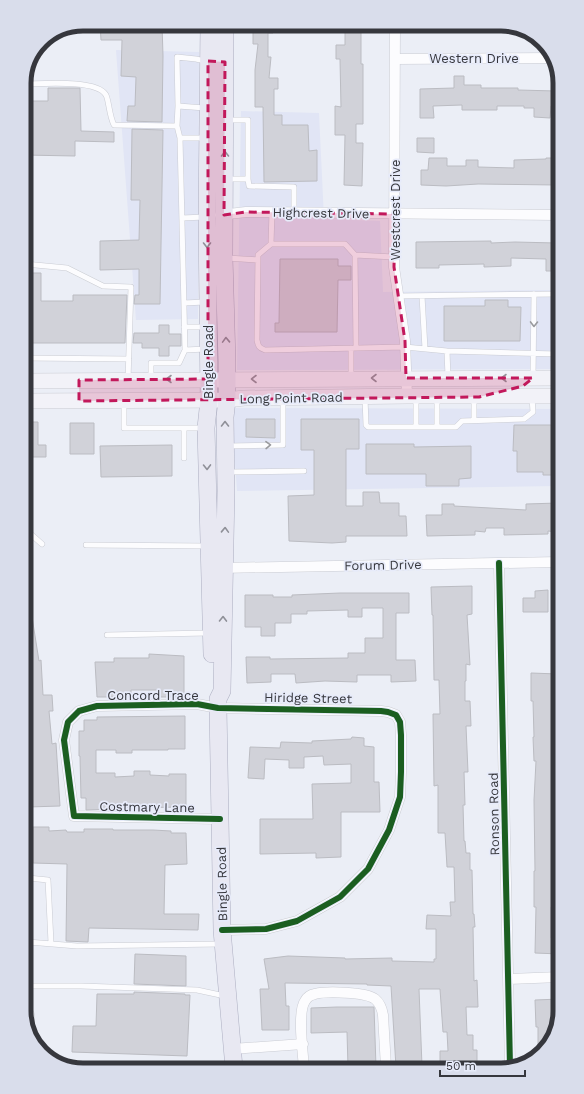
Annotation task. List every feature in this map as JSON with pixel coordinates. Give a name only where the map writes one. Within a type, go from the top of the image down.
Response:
[{"type":"main road","name":"Bingle Road","points":[[209,31],[207,217],[208,400],[206,428],[208,546],[216,568],[222,691],[218,703],[223,937],[233,1063]]},
{"type":"main road","name":"Bingle Road","points":[[218,703],[213,691],[211,633],[226,472],[225,417],[227,379],[224,258],[225,31]]},
{"type":"main road","points":[[208,61],[225,62]]},
{"type":"main road","points":[[477,397],[499,390],[523,386],[529,383],[533,378]]},
{"type":"main road","name":"Long Point Road","points":[[31,381],[553,378]]},
{"type":"main road","points":[[78,380],[79,401]]},
{"type":"main road","points":[[532,396],[545,388],[553,388]]},
{"type":"main road","name":"Long Point Road","points":[[31,401],[227,400],[244,398],[365,396],[553,396]]},
{"type":"street","name":"Westcrest Drive","points":[[395,31],[394,257],[405,347],[406,378],[411,396]]},
{"type":"street","name":"Western Drive","points":[[395,59],[547,58]]},
{"type":"street","name":"Highcrest Drive","points":[[207,217],[246,212],[553,215]]},
{"type":"street","name":"Forum Drive","points":[[216,568],[553,562]]},
{"type":"street","name":"Ronson Road","points":[[500,563],[510,1062]]},
{"type":"street","name":"Hiridge Street","points":[[218,703],[388,712],[396,715],[400,722],[401,734],[400,797],[389,830],[368,869],[340,897],[297,921],[266,929],[223,937]]},
{"type":"street","name":"Concord Trace","points":[[74,816],[64,740],[68,722],[79,711],[97,706],[218,703]]},
{"type":"street","name":"Costmary Lane","points":[[74,816],[220,819]]},
{"type":"street","points":[[509,979],[553,977]]},
{"type":"street","points":[[304,1063],[301,1010],[305,999],[309,996],[322,993],[359,994],[370,996],[376,1000],[382,1009],[383,1015],[386,1063]]},
{"type":"street","points":[[232,1049],[303,1044]]},
{"type":"lane","points":[[151,380],[151,363],[179,363],[185,350],[177,57],[208,61]]},
{"type":"lane","points":[[31,84],[88,85],[99,89],[106,95],[110,118],[114,125],[178,126]]},
{"type":"lane","points":[[178,106],[208,108]]},
{"type":"lane","points":[[225,120],[248,120],[249,186],[294,187],[294,212]]},
{"type":"lane","points":[[180,138],[208,138]]},
{"type":"lane","points":[[224,179],[248,179]]},
{"type":"lane","points":[[271,244],[272,212]]},
{"type":"lane","points":[[182,218],[207,217]]},
{"type":"lane","points":[[352,378],[353,348],[355,255],[345,244],[271,244],[258,255],[257,340],[260,349],[265,350],[353,348],[405,347],[447,351],[553,354]]},
{"type":"lane","points":[[355,255],[394,257]]},
{"type":"lane","points":[[224,258],[258,260]]},
{"type":"lane","points":[[31,265],[67,268],[103,286],[131,287],[128,380]]},
{"type":"lane","points":[[533,378],[534,294]]},
{"type":"lane","points":[[398,296],[553,294]]},
{"type":"lane","points":[[422,296],[425,349]]},
{"type":"lane","points":[[184,303],[208,302]]},
{"type":"lane","points":[[184,327],[208,327]]},
{"type":"lane","points":[[185,350],[208,348]]},
{"type":"lane","points":[[447,351],[448,378]]},
{"type":"lane","points":[[31,358],[129,359]]},
{"type":"lane","points":[[365,396],[366,425],[368,427],[456,427],[462,421],[524,419],[533,412],[532,396]]},
{"type":"lane","points":[[411,396],[416,427]]},
{"type":"lane","points":[[437,396],[437,427]]},
{"type":"lane","points":[[226,446],[283,445],[283,397]]},
{"type":"lane","points":[[474,420],[477,397]]},
{"type":"lane","points":[[124,400],[124,428],[206,428]]},
{"type":"lane","points":[[184,428],[184,458]]},
{"type":"lane","points":[[226,472],[304,471]]},
{"type":"lane","points":[[31,534],[42,544]]},
{"type":"lane","points":[[86,545],[208,546]]},
{"type":"lane","points":[[107,635],[211,633]]},
{"type":"lane","points":[[31,878],[48,880],[51,943]]},
{"type":"lane","points":[[31,942],[77,946],[223,937]]},
{"type":"lane","points":[[31,986],[81,986],[197,990],[228,996]]},
{"type":"highlighted area","points":[[208,61],[225,62],[224,215],[246,212],[395,214],[394,267],[405,341],[406,378],[533,378],[523,386],[479,397],[79,401],[79,380],[208,379]]},
{"type":"shaded area","points":[[116,50],[199,52],[198,319],[136,320]]},
{"type":"shaded area","points":[[241,111],[319,113],[324,219],[380,221],[383,292],[553,290],[553,369],[237,370]]},
{"type":"shaded area","points":[[231,408],[553,409],[553,486],[237,491]]},
{"type":"building","points":[[100,31],[162,31],[162,122],[127,121],[128,106],[135,106],[136,77],[121,76],[122,40],[101,40]]},
{"type":"building","points":[[253,31],[273,31],[273,33],[268,33],[268,57],[271,57],[269,78],[278,78],[278,89],[274,89],[274,115],[282,115],[282,125],[308,125],[309,151],[317,150],[317,181],[264,182],[263,107],[255,107],[255,70],[258,44],[253,44]]},
{"type":"building","points":[[345,31],[361,31],[361,64],[363,64],[363,124],[356,124],[356,143],[363,143],[362,186],[344,185],[345,135],[335,135],[335,106],[341,107],[340,59],[336,59],[336,45],[345,45]]},
{"type":"building","points":[[454,76],[464,76],[464,85],[481,85],[481,88],[518,88],[518,90],[553,91],[553,106],[551,106],[550,118],[534,117],[534,108],[524,108],[524,106],[497,106],[497,110],[462,110],[462,105],[433,106],[434,118],[420,118],[420,89],[454,88]]},
{"type":"building","points":[[48,88],[80,88],[81,131],[114,132],[114,142],[75,141],[75,156],[31,155],[31,101],[48,101]]},
{"type":"building","points":[[132,129],[163,130],[160,304],[134,304],[135,295],[139,295],[139,269],[100,270],[100,241],[139,240],[140,200],[131,200]]},
{"type":"building","points":[[417,138],[434,138],[434,153],[417,152]]},
{"type":"building","points":[[429,158],[447,158],[447,166],[466,166],[466,160],[478,160],[478,167],[514,168],[514,160],[553,158],[553,185],[421,185],[421,170],[428,170]]},
{"type":"building","points":[[491,241],[491,243],[553,243],[553,271],[546,271],[546,259],[511,258],[511,266],[484,267],[484,264],[439,265],[439,268],[416,268],[416,242]]},
{"type":"building","points":[[280,259],[338,259],[338,266],[351,266],[351,280],[338,280],[337,332],[275,332],[275,323],[279,323]]},
{"type":"building","points":[[31,273],[41,273],[41,301],[73,301],[73,295],[127,295],[125,343],[31,343]]},
{"type":"building","points":[[485,300],[508,300],[508,307],[521,307],[520,341],[444,341],[444,306],[485,306]]},
{"type":"building","points":[[159,325],[169,325],[169,334],[181,334],[181,346],[169,346],[169,356],[159,356],[159,348],[142,348],[142,343],[133,343],[134,333],[159,333]]},
{"type":"building","points":[[246,419],[275,419],[275,438],[246,437]]},
{"type":"building","points":[[301,419],[359,419],[359,449],[346,449],[346,506],[363,506],[363,492],[379,492],[380,503],[399,503],[399,516],[406,516],[407,536],[346,536],[346,542],[332,543],[289,541],[288,496],[314,495],[314,450],[301,450]]},
{"type":"building","points":[[31,422],[38,422],[38,445],[46,445],[46,457],[31,457]]},
{"type":"building","points":[[70,423],[94,423],[94,454],[70,454]]},
{"type":"building","points":[[514,425],[553,425],[553,475],[543,475],[543,472],[517,472],[517,451],[513,451]]},
{"type":"building","points":[[366,444],[414,444],[414,447],[471,446],[471,478],[459,479],[459,486],[426,486],[426,474],[366,474]]},
{"type":"building","points":[[172,445],[172,476],[101,477],[100,446]]},
{"type":"building","points":[[553,503],[553,532],[548,531],[548,534],[504,535],[504,528],[486,528],[485,532],[475,531],[475,535],[427,536],[426,515],[442,515],[442,504],[526,510],[526,504]]},
{"type":"building","points":[[472,586],[472,614],[467,615],[470,665],[466,664],[465,681],[465,701],[470,701],[471,726],[466,726],[468,772],[464,772],[465,805],[463,805],[464,841],[466,853],[470,853],[470,870],[472,870],[473,914],[475,927],[473,927],[474,981],[477,980],[478,1007],[466,1007],[467,1035],[473,1035],[473,1050],[477,1050],[477,1063],[440,1063],[440,1051],[448,1051],[447,1032],[443,1032],[440,989],[419,989],[422,1063],[396,1063],[391,986],[367,984],[285,983],[286,1006],[289,1006],[289,1030],[262,1030],[260,989],[269,989],[264,959],[288,956],[345,959],[392,958],[392,961],[434,962],[434,959],[436,959],[436,929],[426,929],[427,915],[451,916],[450,902],[455,902],[454,867],[447,867],[445,833],[438,833],[438,785],[434,786],[433,714],[440,714],[439,680],[434,680],[431,587]]},
{"type":"building","points":[[548,590],[548,612],[523,612],[523,598],[535,598],[535,591]]},
{"type":"building","points":[[409,593],[409,613],[396,613],[396,660],[415,660],[416,681],[391,682],[391,675],[357,675],[357,682],[325,681],[296,683],[295,674],[271,674],[271,682],[247,683],[246,657],[270,657],[270,659],[348,658],[348,653],[365,653],[365,638],[383,638],[383,608],[362,608],[362,617],[348,617],[348,610],[307,611],[307,614],[291,614],[291,623],[275,623],[275,636],[261,636],[261,627],[245,627],[245,595],[292,597],[292,595]]},
{"type":"building","points":[[31,617],[39,661],[41,660],[43,695],[52,695],[53,711],[49,711],[52,744],[56,743],[60,806],[31,807]]},
{"type":"building","points":[[149,654],[184,656],[184,697],[160,697],[160,690],[131,690],[131,697],[97,697],[95,662],[114,662],[114,658],[149,658]]},
{"type":"building","points":[[531,673],[553,674],[553,907],[551,907],[551,938],[553,938],[553,954],[535,953],[536,907],[534,907],[534,800],[536,761],[534,761],[533,701],[531,701]]},
{"type":"building","points":[[185,716],[185,749],[132,750],[132,753],[116,753],[116,750],[96,750],[96,773],[115,773],[115,777],[134,776],[134,771],[150,771],[150,775],[169,776],[169,774],[186,774],[186,807],[86,810],[86,798],[81,798],[79,756],[79,731],[84,731],[84,720],[97,720],[97,717]]},
{"type":"building","points":[[352,737],[364,738],[364,746],[374,747],[374,782],[379,782],[380,812],[341,812],[341,857],[316,858],[316,853],[260,854],[260,819],[313,819],[312,784],[351,783],[351,764],[324,765],[323,756],[304,757],[304,768],[289,768],[289,760],[265,759],[264,779],[248,778],[250,747],[280,748],[281,742],[312,743],[312,741],[351,739]]},
{"type":"building","points":[[33,827],[49,827],[49,831],[66,830],[67,832],[84,832],[84,829],[113,829],[186,833],[187,864],[165,865],[164,914],[199,914],[198,930],[89,928],[88,942],[66,941],[67,864],[33,863]]},
{"type":"building","points":[[135,954],[186,956],[186,986],[134,984]]},
{"type":"building","points":[[134,992],[190,995],[187,1056],[72,1052],[73,1026],[96,1026],[97,994],[134,994]]},
{"type":"building","points":[[553,999],[553,1018],[549,1031],[538,1048],[538,1027],[536,1027],[535,1000]]},
{"type":"building","points":[[374,1007],[376,1063],[348,1063],[347,1032],[311,1033],[311,1008]]},
{"type":"cycle path","points":[[499,563],[510,1062]]},
{"type":"cycle path","points":[[220,819],[74,816],[64,740],[68,722],[79,711],[97,706],[197,704],[218,708],[381,711],[396,715],[400,722],[400,797],[389,830],[368,869],[340,897],[297,921],[266,929],[222,930]]}]
